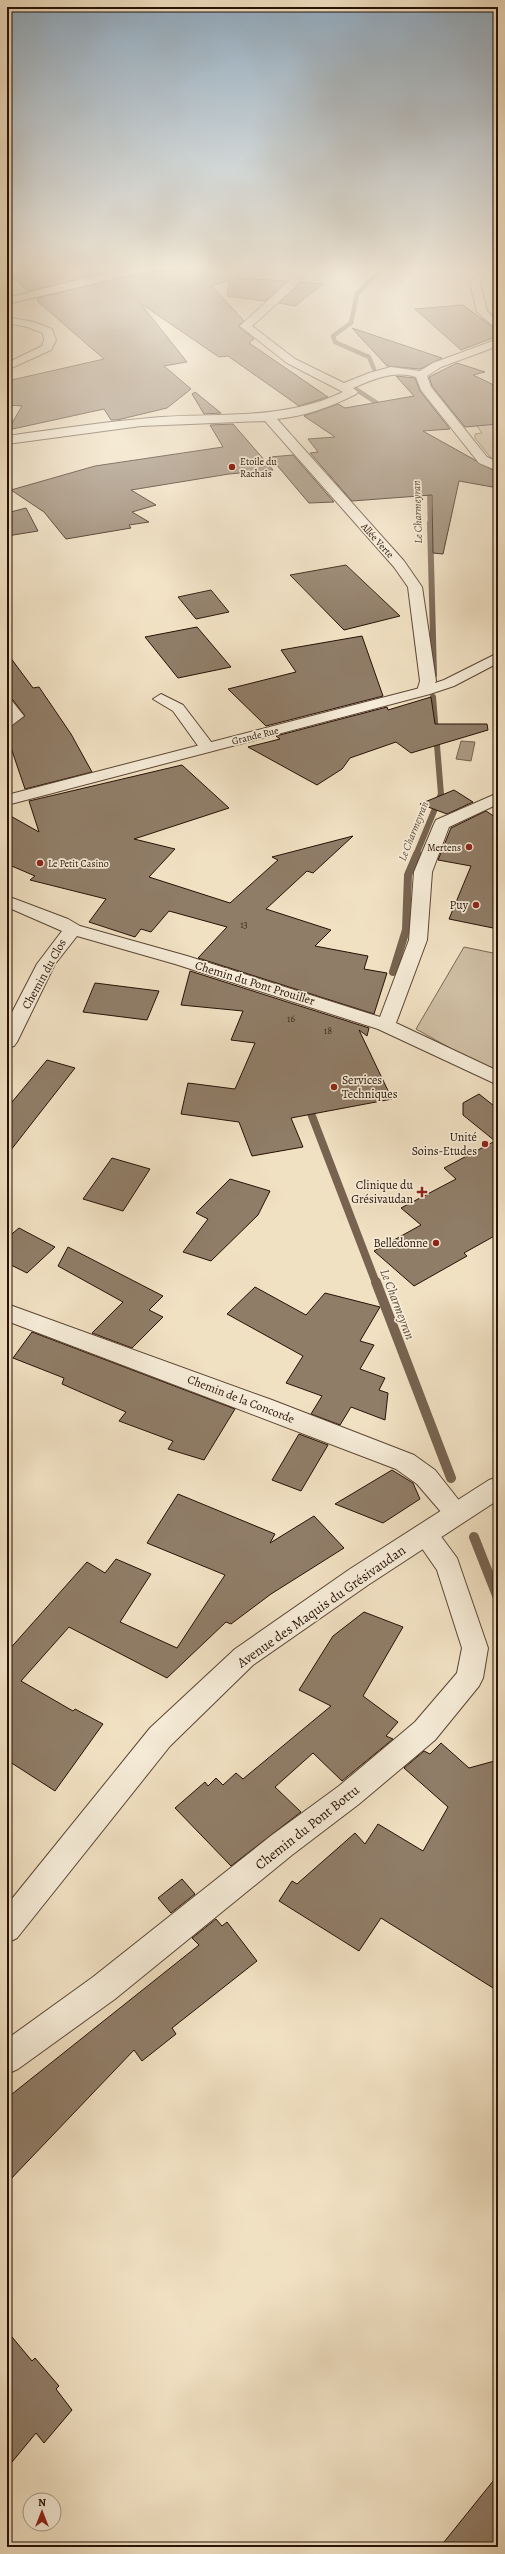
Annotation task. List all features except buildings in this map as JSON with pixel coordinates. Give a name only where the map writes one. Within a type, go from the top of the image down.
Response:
[{"type":"street","points":[[7,440],[160,421],[269,418],[301,413],[331,404],[352,392],[345,387]]},
{"type":"street","points":[[425,387],[483,460],[498,467]]},
{"type":"street","name":"Allée Verte","points":[[269,418],[399,564],[415,587],[428,681],[426,691]]},
{"type":"street","name":"Grande Rue","points":[[7,800],[426,691],[449,683],[498,657]]},
{"type":"street","points":[[161,699],[178,708],[207,747]]},
{"type":"street","points":[[7,704],[16,716],[7,722]]},
{"type":"street","points":[[385,1025],[390,1017],[418,940],[423,872],[442,824],[498,798]]},
{"type":"street","name":"Chemin du Pont Prouiller","points":[[7,901],[62,923],[74,930],[173,958],[385,1025],[498,1080]]},
{"type":"street","name":"Chemin du Clos","points":[[7,1042],[45,967],[66,934],[74,930]]},
{"type":"street","name":"Chemin de la Concorde","points":[[7,1312],[260,1405],[405,1462],[426,1477],[457,1513]]},
{"type":"street","name":"Avenue des Maquis du Grésivaudan","points":[[7,1928],[160,1737],[244,1657],[425,1534],[498,1487]]},
{"type":"street","name":"Chemin du Pont Bottu","points":[[7,2058],[104,1988],[282,1845],[350,1795],[425,1731],[470,1678],[475,1648],[448,1566],[425,1534]]},
{"type":"shaded area","points":[[498,398],[498,462],[491,458],[475,438],[475,434],[482,433],[462,406],[450,408],[444,401]]},
{"type":"shaded area","points":[[461,741],[475,742],[471,761],[456,759]]},
{"type":"shaded area","points":[[464,947],[498,954],[498,1075],[416,1029]]},
{"type":"waterway","name":"Le Charmeyran","points":[[354,388],[386,409]]},
{"type":"waterway","name":"Le Charmeyran","points":[[429,484],[430,524]]},
{"type":"waterway","name":"Le Charmeyran","points":[[430,523],[434,675]]},
{"type":"waterway","name":"Le Charmeyran","points":[[416,855],[441,794],[433,697]]},
{"type":"waterway","name":"Le Charmeyran","points":[[393,972],[406,930],[408,875],[417,854]]},
{"type":"waterway","name":"Le Charmeyran","points":[[307,1103],[376,1283]]},
{"type":"waterway","name":"Le Charmeyran","points":[[376,1282],[451,1478]]},
{"type":"waterway","name":"Le Charmeyran","points":[[474,1537],[498,1598]]},
{"type":"place","name":"Etoile du Rachais","points":[[232,467]]},
{"type":"place","name":"Mertens","points":[[469,847]]},
{"type":"place","name":"Le Petit Casino","points":[[40,863]]},
{"type":"place","name":"Puy","points":[[476,905]]},
{"type":"place","name":"Services Techniques","points":[[334,1087]]},
{"type":"place","name":"Unité Soins-Etudes","points":[[485,1144]]},
{"type":"place","name":"Clinique du Grésivaudan","points":[[422,1192]]},
{"type":"place","name":"Belledonne","points":[[436,1243]]}]
